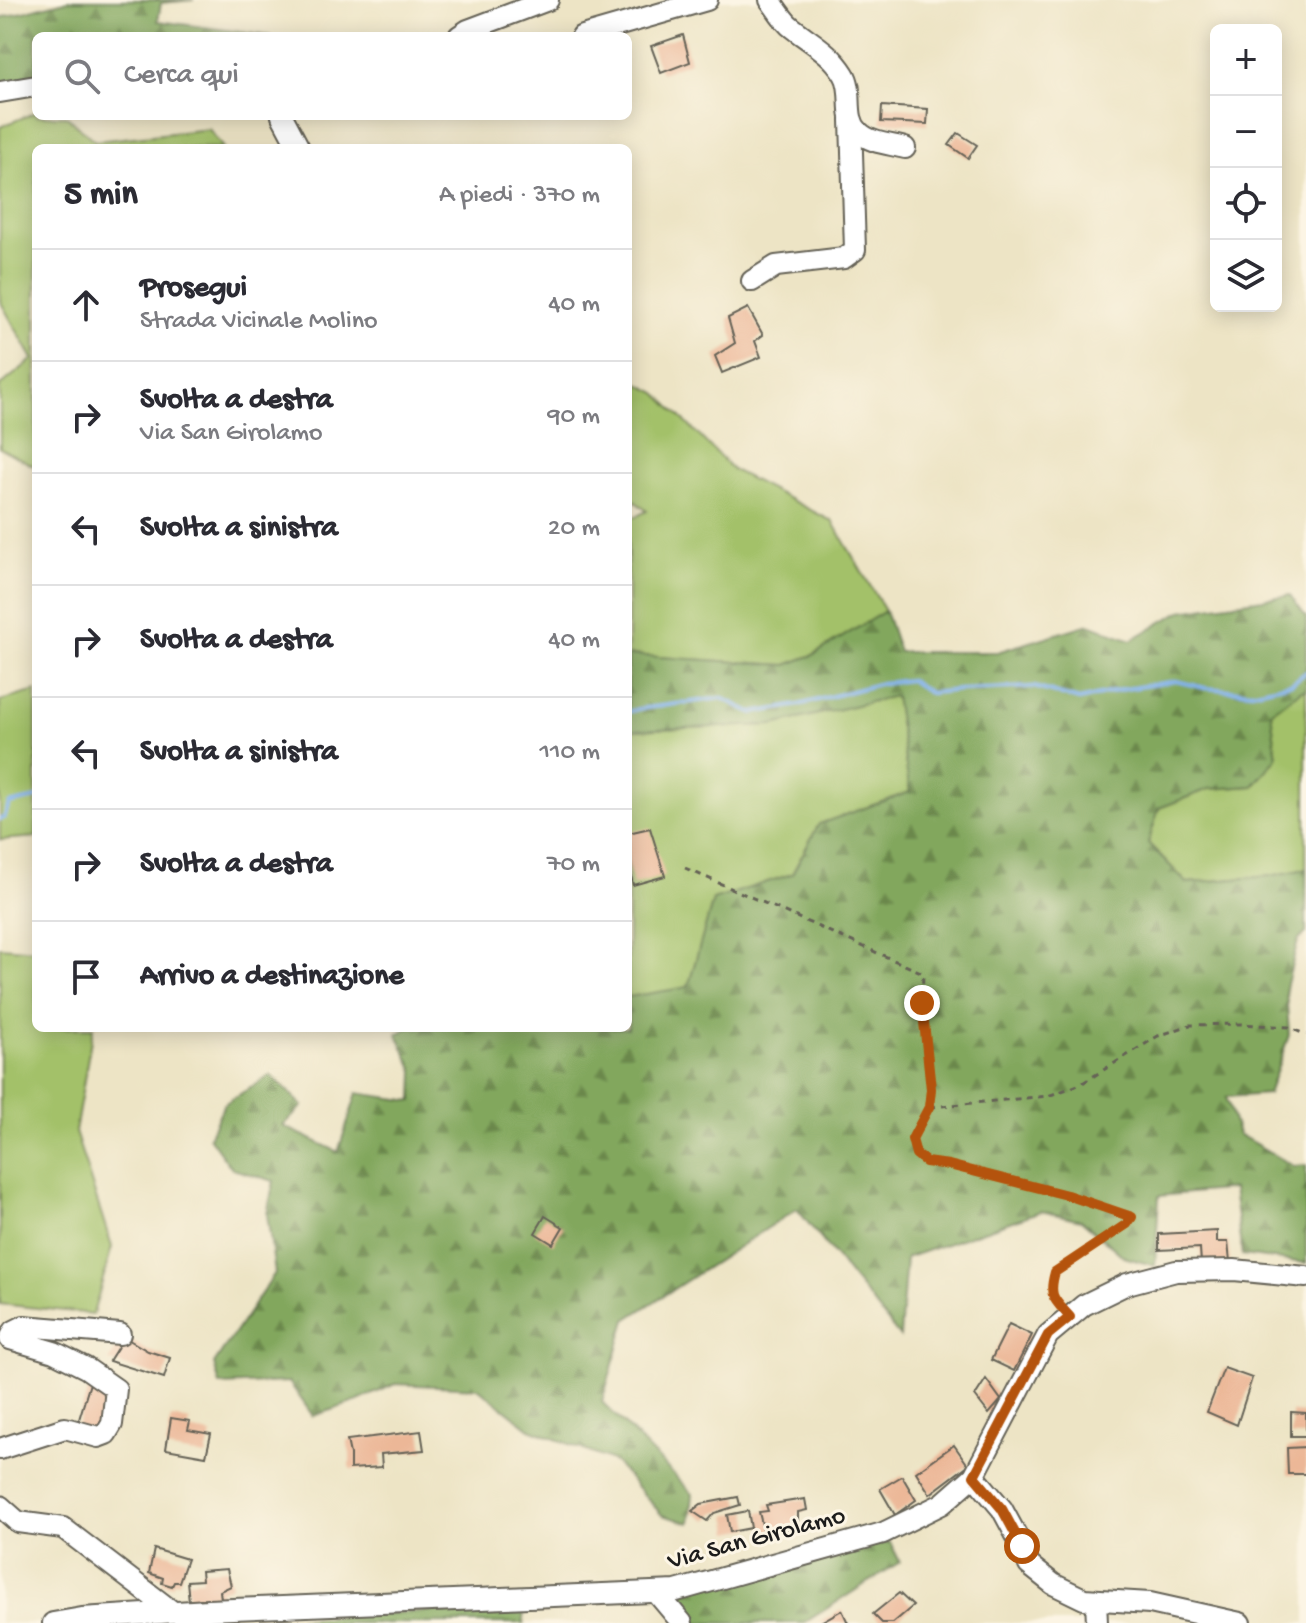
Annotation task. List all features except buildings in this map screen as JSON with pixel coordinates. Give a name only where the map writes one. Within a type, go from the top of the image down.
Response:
[{"type":"street","points":[[465,32],[548,0]]},
{"type":"street","points":[[596,32],[707,0]]},
{"type":"street","points":[[752,281],[776,266],[844,258],[855,250],[850,85],[826,52],[787,23],[770,0]]},
{"type":"street","points":[[0,92],[32,87]]},
{"type":"street","points":[[284,120],[297,144]]},
{"type":"street","points":[[851,120],[858,132],[873,141],[905,148]]},
{"type":"street","name":"Via San Girolamo","points":[[53,1623],[173,1612],[676,1591],[883,1533],[942,1504],[974,1476],[1048,1335],[1084,1305],[1127,1284],[1176,1271],[1234,1270],[1306,1277]]},
{"type":"street","points":[[0,1449],[65,1428],[98,1437],[106,1434],[112,1424],[116,1389],[86,1368],[54,1352],[10,1339],[14,1331],[24,1326],[120,1334]]},
{"type":"street","points":[[974,1476],[1002,1509],[1029,1565],[1053,1584],[1084,1599],[1150,1603],[1240,1623]]},
{"type":"street","points":[[0,1506],[18,1522],[63,1528],[173,1612]]},
{"type":"street","points":[[656,1592],[682,1623]]},
{"type":"street","points":[[1096,1600],[1097,1623]]},
{"type":"path","points":[[685,868],[923,973],[922,1003],[931,1089],[929,1107],[912,1139],[916,1154],[926,1162],[1067,1195],[1132,1217],[1127,1224],[1055,1272],[1050,1288],[1054,1299],[1070,1317]]},
{"type":"path","points":[[929,1107],[1048,1096],[1081,1084],[1158,1036],[1190,1025],[1289,1027],[1306,1035]]},
{"type":"green space","points":[[69,0],[194,0],[161,3],[158,21],[241,32],[32,32],[32,88],[0,92],[0,18]]},
{"type":"green space","points":[[32,114],[32,120],[71,120],[95,141],[209,129],[220,144],[32,144],[32,357],[0,301],[0,127]]},
{"type":"green space","points":[[32,360],[32,465],[0,448],[0,386]]},
{"type":"green space","points":[[632,380],[657,393],[733,470],[832,521],[885,611],[813,655],[786,665],[632,655],[632,518],[647,511],[632,499]]},
{"type":"green space","points":[[1290,595],[1306,617],[1306,690],[1271,712],[1277,758],[1253,786],[1209,789],[1159,808],[1148,843],[1187,883],[1270,876],[1306,869],[1306,933],[1298,941],[1286,988],[1289,1035],[1268,1094],[1226,1097],[1238,1134],[1294,1166],[1306,1165],[1306,1263],[1242,1255],[1233,1189],[1159,1196],[1155,1266],[1124,1257],[1081,1220],[1041,1211],[906,1258],[900,1337],[797,1209],[626,1320],[602,1402],[693,1494],[690,1523],[662,1515],[615,1462],[530,1429],[478,1388],[395,1384],[313,1416],[289,1382],[220,1385],[214,1364],[275,1273],[267,1214],[274,1181],[232,1169],[209,1137],[224,1104],[271,1075],[303,1106],[283,1126],[338,1152],[357,1093],[413,1101],[414,1071],[397,1034],[401,1032],[632,1032],[632,996],[688,987],[713,900],[792,874],[819,824],[910,792],[895,696],[773,725],[632,730],[632,655],[786,665],[813,655],[885,611],[899,652],[997,652],[1089,624],[1131,640],[1181,611]]},
{"type":"green space","points":[[1306,690],[1306,869],[1270,876],[1187,883],[1148,843],[1159,808],[1209,789],[1254,786],[1277,758],[1271,712]]},
{"type":"green space","points":[[32,692],[32,837],[0,840],[0,701]]},
{"type":"green space","points":[[895,695],[910,792],[819,824],[792,874],[713,900],[688,988],[632,996],[632,730],[773,725]]},
{"type":"green space","points":[[0,947],[32,950],[32,1032],[92,1032],[75,1132],[112,1247],[93,1314],[0,1304]]},
{"type":"green space","points":[[890,1542],[900,1562],[804,1623],[683,1623],[656,1592],[676,1591]]},
{"type":"green space","points":[[523,1610],[524,1623],[218,1623],[431,1611]]},
{"type":"waterway","points":[[632,711],[722,698],[753,713],[799,705],[882,683],[910,680],[930,693],[1034,687],[1079,700],[1176,681],[1205,688],[1252,692],[1292,683],[1306,672]]},
{"type":"waterway","points":[[0,819],[4,818],[9,804],[32,799]]},
{"type":"route","points":[[922,1003],[931,1089],[929,1107],[912,1139],[916,1154],[926,1162],[1067,1195],[1132,1217],[1127,1224],[1055,1272],[1050,1288],[1054,1299],[1070,1317],[1048,1335],[974,1476],[1002,1509],[1022,1546]]}]
